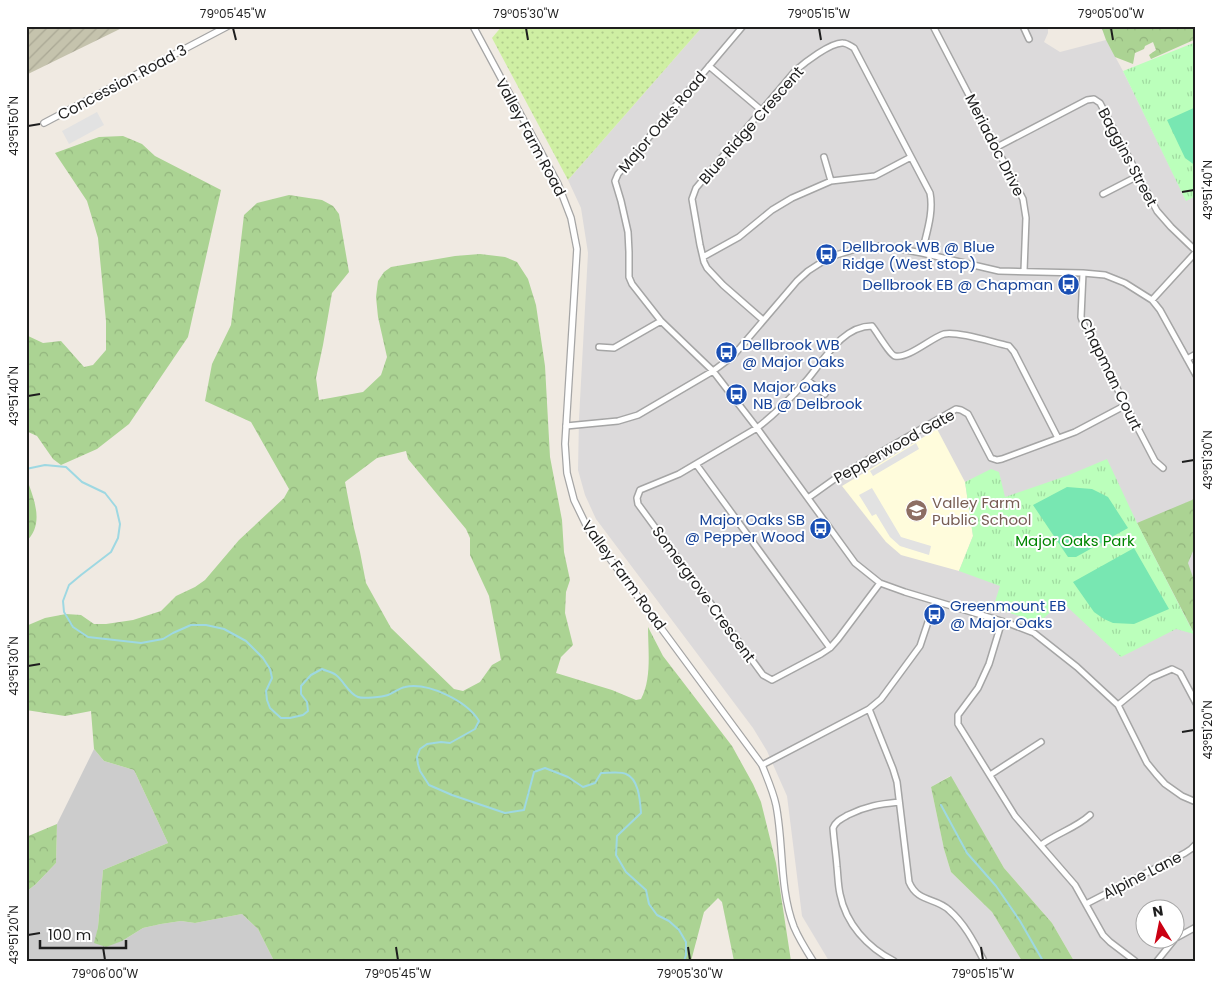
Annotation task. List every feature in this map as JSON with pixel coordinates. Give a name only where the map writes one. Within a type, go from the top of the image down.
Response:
[{"type":"street","name":"Concession Road 3","points":[[44,123],[228,26]]},
{"type":"street","name":"Valley Farm Road","points":[[473,26],[558,184],[571,218],[576,249],[565,444],[567,473],[574,500],[588,529],[762,764],[776,804],[789,911],[802,944],[813,961]]},
{"type":"street","points":[[743,26],[709,66],[761,110]]},
{"type":"street","name":"Meriadoc Drive","points":[[933,26],[1024,199],[1026,218],[1024,271]]},
{"type":"street","points":[[1023,26],[1029,39]]},
{"type":"street","name":"Blue Ridge Crescent","points":[[763,320],[708,268],[700,245],[692,199],[696,188],[795,71],[810,59],[841,43],[854,48],[930,193],[932,203],[922,253]]},
{"type":"street","name":"Major Oaks Road","points":[[709,66],[618,174],[615,181],[628,232],[629,276],[632,284],[660,321],[714,372],[856,563],[880,582],[1034,633],[1077,666],[1118,706],[1147,763],[1165,784],[1182,796],[1196,802]]},
{"type":"street","name":"Baggins Street","points":[[997,147],[1087,100],[1094,99],[1100,103],[1157,211],[1171,228],[1196,252]]},
{"type":"street","points":[[824,157],[831,181]]},
{"type":"street","points":[[703,256],[738,237],[785,202],[831,181],[875,176],[911,157]]},
{"type":"street","points":[[1103,194],[1138,176]]},
{"type":"street","points":[[566,426],[618,421],[638,416],[714,372],[733,356],[796,280],[808,270],[836,255],[856,249],[878,246],[922,253],[999,271],[1083,273],[1115,278],[1137,289],[1152,300],[1160,310],[1196,375]]},
{"type":"street","points":[[1152,300],[1196,252]]},
{"type":"street","name":"Chapman Court","points":[[1083,273],[1081,317],[1084,325],[1155,461],[1163,468]]},
{"type":"street","points":[[599,347],[614,348],[660,321]]},
{"type":"street","name":"Somergrove Crescent","points":[[880,582],[830,648],[772,680],[763,675],[638,504],[636,498],[640,490],[679,474],[757,428],[807,380],[840,340],[862,326],[872,326],[890,354],[894,356],[903,356],[944,334],[958,334],[1009,346],[1014,352],[1058,438]]},
{"type":"street","points":[[1187,359],[1196,354]]},
{"type":"street","points":[[807,380],[825,394]]},
{"type":"street","name":"Pepperwood Gate","points":[[808,498],[836,478],[956,409],[968,414],[991,458],[997,460],[1075,432],[1126,405]]},
{"type":"street","points":[[696,464],[830,648]]},
{"type":"street","points":[[762,764],[869,708],[881,699],[920,646],[935,601]]},
{"type":"street","points":[[1002,621],[989,664],[978,688],[958,715],[958,724],[1015,816],[1075,885],[1103,935],[1135,961]]},
{"type":"street","points":[[1118,706],[1151,678],[1172,670],[1180,674],[1196,703]]},
{"type":"street","points":[[869,708],[897,782],[909,882],[917,894],[947,908],[967,930],[984,961]]},
{"type":"street","points":[[990,775],[1041,742]]},
{"type":"street","points":[[894,961],[870,945],[861,936],[848,917],[840,893],[833,828],[836,822],[858,810],[869,806],[900,802]]},
{"type":"street","points":[[1041,845],[1082,822],[1090,815]]},
{"type":"street","name":"Alpine Lane","points":[[1086,904],[1186,853],[1196,844]]},
{"type":"street","points":[[1184,934],[1196,927]]},
{"type":"street","points":[[1157,961],[1166,950]]},
{"type":"shaded area","points":[[26,26],[126,26],[26,75]]},
{"type":"shaded area","points":[[703,26],[1048,26],[1048,33],[1044,42],[1060,52],[1106,40],[1186,200],[1196,196],[1196,961],[1074,961],[1052,923],[1004,868],[950,776],[931,787],[944,849],[951,872],[992,912],[1022,961],[829,961],[802,916],[787,796],[767,751],[753,728],[596,519],[585,495],[578,470],[588,253],[581,208],[568,180]]},
{"type":"shaded area","points":[[97,112],[104,125],[69,144],[62,131]]},
{"type":"shaded area","name":"Valley Farm Public School","points":[[937,429],[965,482],[973,536],[959,571],[901,555],[886,542],[842,486]]},
{"type":"shaded area","points":[[916,443],[919,449],[873,476],[870,471]]},
{"type":"shaded area","points":[[872,488],[901,537],[931,546],[929,555],[900,546],[890,537],[876,514],[872,516],[859,495]]},
{"type":"shaded area","points":[[94,749],[104,761],[134,770],[168,843],[103,870],[95,943],[122,941],[143,928],[161,924],[181,921],[195,923],[242,914],[258,929],[274,961],[26,961],[26,892],[56,863],[57,824]]},
{"type":"green space","points":[[502,26],[703,26],[568,180],[492,38]]},
{"type":"green space","points":[[1101,26],[1196,26],[1196,39],[1151,59],[1149,55],[1156,50],[1153,42],[1135,53],[1133,64],[1115,57]]},
{"type":"green space","points":[[1196,42],[1196,196],[1186,201],[1123,71]]},
{"type":"green space","points":[[1196,107],[1196,166],[1185,158],[1167,120]]},
{"type":"green space","points":[[123,136],[142,144],[155,156],[221,190],[188,337],[129,424],[97,449],[61,465],[53,459],[37,436],[26,431],[26,335],[43,343],[61,341],[84,367],[93,365],[106,350],[106,321],[98,238],[87,201],[55,153],[99,137]]},
{"type":"green space","points":[[289,195],[322,200],[333,206],[339,214],[349,272],[332,293],[316,378],[319,400],[363,392],[381,375],[387,357],[378,317],[376,297],[378,281],[384,272],[391,267],[455,256],[480,254],[505,257],[517,262],[528,279],[536,305],[545,366],[550,457],[562,520],[564,552],[570,580],[566,592],[565,613],[573,645],[561,657],[556,673],[612,690],[636,700],[641,699],[647,683],[648,673],[648,627],[663,656],[732,746],[761,802],[776,863],[791,961],[734,961],[722,902],[718,898],[704,912],[691,961],[274,961],[258,929],[242,914],[195,923],[181,921],[143,928],[122,941],[106,947],[94,943],[98,927],[103,870],[168,843],[134,770],[104,761],[94,749],[91,711],[65,716],[26,710],[26,626],[45,618],[66,614],[81,615],[94,624],[106,624],[133,620],[161,611],[176,596],[205,580],[239,540],[284,498],[289,489],[251,422],[205,401],[212,364],[231,325],[244,215],[257,203]],"holes":[[[406,451],[408,459],[466,529],[470,538],[470,555],[489,596],[501,660],[492,665],[480,682],[463,691],[454,689],[391,628],[366,583],[345,482],[377,458]]]},
{"type":"green space","name":"Major Oaks Park","points":[[1107,459],[1137,523],[1194,634],[1176,629],[1121,657],[1062,602],[1038,623],[993,608],[1000,586],[959,571],[973,536],[965,482],[991,469],[999,472],[1005,497],[1069,475]]},
{"type":"green space","points":[[26,484],[29,485],[36,507],[36,522],[35,529],[26,542]]},
{"type":"green space","points":[[1067,487],[1092,489],[1108,497],[1128,528],[1076,557],[1068,557],[1033,505]]},
{"type":"green space","points":[[1196,496],[1196,544],[1188,563],[1196,586],[1196,637],[1137,523],[1192,500]]},
{"type":"green space","points":[[1134,548],[1169,609],[1134,624],[1113,623],[1094,612],[1073,582]]},
{"type":"green space","points":[[951,776],[1004,868],[1052,923],[1074,961],[1022,961],[992,912],[951,872],[944,849],[931,787]]},
{"type":"green space","points":[[57,824],[56,863],[26,892],[26,837]]},
{"type":"waterway","points":[[26,469],[45,465],[66,467],[82,482],[105,493],[116,507],[120,524],[118,538],[111,552],[69,585],[63,601],[64,612],[73,627],[88,637],[141,643],[163,639],[191,625],[206,625],[224,629],[246,641],[263,658],[270,669],[272,678],[266,691],[267,700],[270,708],[281,718],[303,715],[308,711],[307,702],[301,694],[301,686],[311,675],[322,669],[336,675],[351,693],[360,698],[385,696],[403,688],[414,686],[435,690],[466,707],[479,721],[475,729],[450,743],[427,744],[420,749],[417,757],[420,771],[429,785],[505,813],[524,810],[534,772],[545,768],[568,777],[583,787],[595,783],[601,773],[626,774],[636,785],[641,813],[617,836],[616,855],[626,872],[646,890],[649,904],[657,915],[669,921],[679,930],[686,942],[684,961]]},
{"type":"waterway","points":[[941,805],[967,853],[996,886],[1020,921],[1043,961]]},
{"type":"place","name":"Dellbrook WB @ Blue Ridge (West stop)","points":[[826,255]]},
{"type":"place","name":"Dellbrook EB @ Chapman","points":[[1069,284]]},
{"type":"place","name":"Dellbrook WB @ Major Oaks","points":[[726,353]]},
{"type":"place","name":"Major Oaks NB @ Delbrook","points":[[737,395]]},
{"type":"place","name":"Valley Farm Public School","points":[[916,511]]},
{"type":"place","name":"Major Oaks SB @ Pepper Wood","points":[[821,528]]},
{"type":"place","name":"Greenmount EB @ Major Oaks","points":[[934,614]]}]
